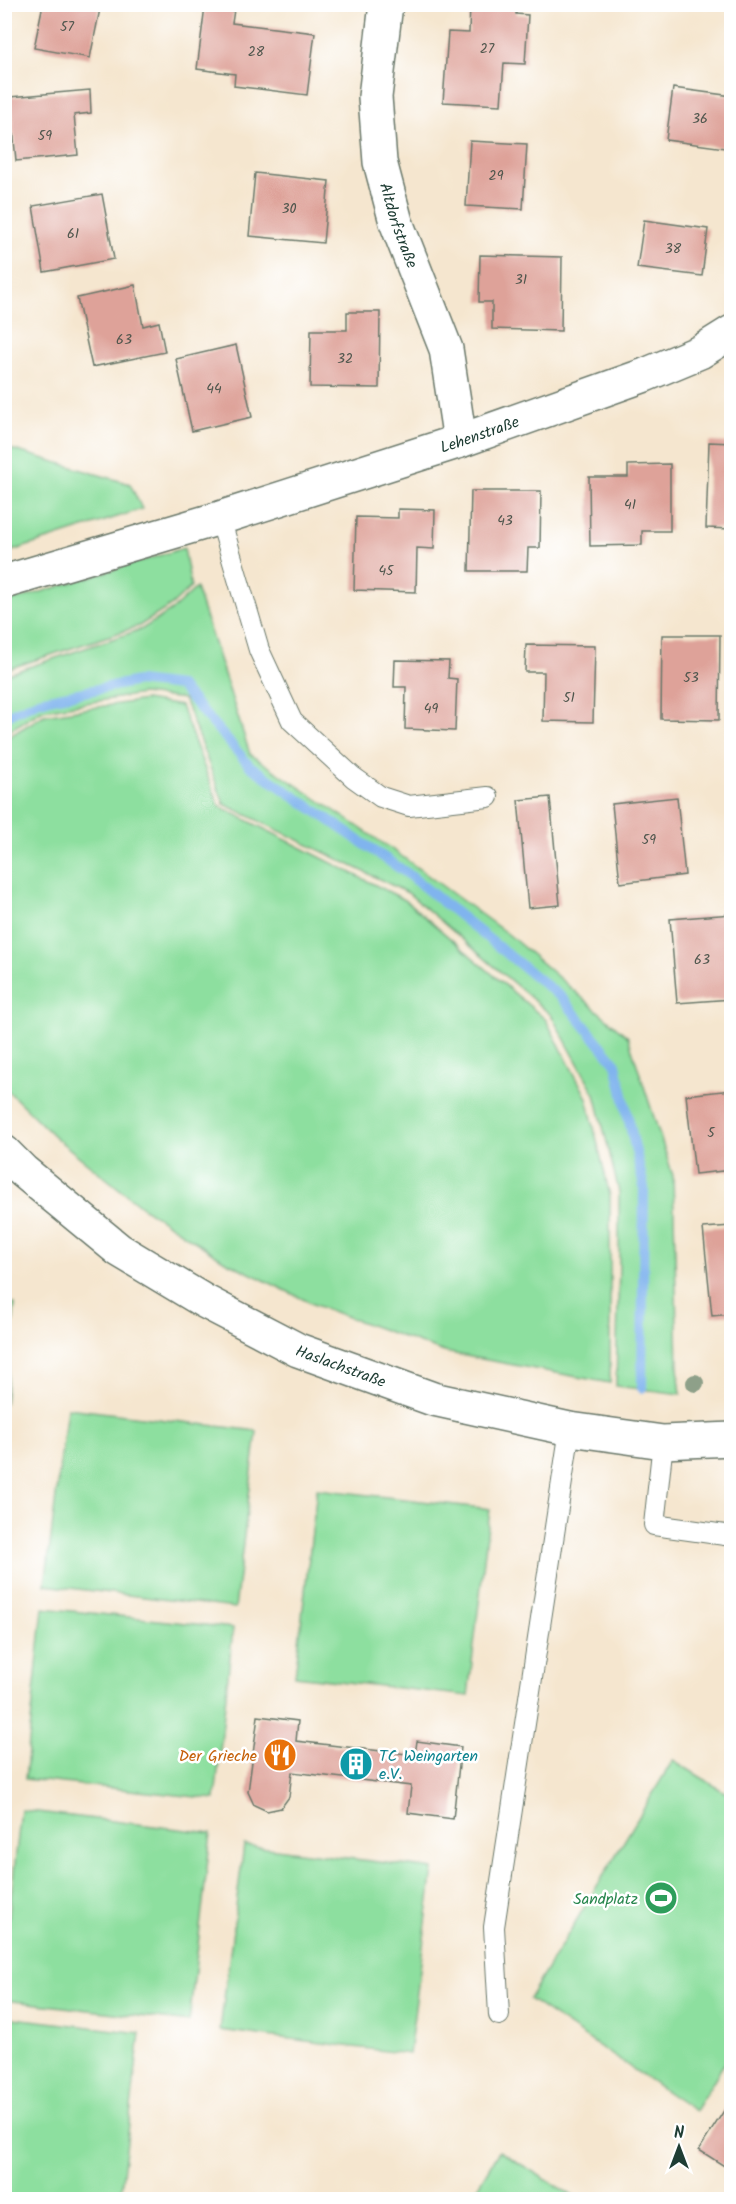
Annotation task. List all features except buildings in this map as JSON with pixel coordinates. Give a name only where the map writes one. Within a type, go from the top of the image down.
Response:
[{"type":"street","name":"Altdorfstraße","points":[[386,4],[375,98],[381,162],[396,222],[446,349],[460,441]]},
{"type":"street","name":"Lehenstraße","points":[[4,582],[220,518],[460,441],[645,375],[700,352],[732,332]]},
{"type":"street","name":"Haslachstraße","points":[[4,1152],[23,1171],[119,1250],[204,1301],[298,1350],[433,1400],[570,1429],[663,1442],[732,1439]]},
{"type":"lane","points":[[220,518],[258,650],[292,721],[353,777],[381,797],[409,806],[488,797]]},
{"type":"lane","points":[[499,2015],[494,1927],[570,1429]]},
{"type":"lane","points":[[663,1442],[654,1525],[732,1536]]},
{"type":"green space","points":[[4,447],[130,484],[142,509],[12,551],[5,551]]},
{"type":"green space","points":[[184,548],[191,587],[172,605],[139,626],[5,670],[5,603]]},
{"type":"green space","points":[[196,588],[250,754],[396,852],[509,935],[628,1037],[673,1176],[678,1368],[681,1394],[616,1386],[619,1192],[595,1094],[551,1015],[408,893],[224,804],[184,699],[142,694],[43,710],[5,733],[5,675],[142,629],[172,610]]},
{"type":"green space","points":[[145,700],[181,706],[219,806],[405,900],[546,1020],[587,1098],[610,1196],[610,1383],[444,1352],[315,1305],[225,1261],[142,1207],[56,1138],[5,1088],[5,739],[44,715]]},
{"type":"green space","points":[[4,1303],[15,1304],[5,1404]]},
{"type":"green space","points":[[67,1408],[257,1431],[235,1608],[45,1585]]},
{"type":"green space","points":[[317,1489],[490,1509],[468,1696],[295,1676]]},
{"type":"green space","points":[[43,1608],[233,1628],[215,1799],[25,1779]]},
{"type":"green space","name":"Sandplatz","points":[[673,1760],[731,1796],[731,2052],[695,2111],[529,1999]]},
{"type":"green space","points":[[21,1810],[211,1833],[189,2022],[5,2000],[5,1950]]},
{"type":"green space","points":[[244,1845],[433,1869],[409,2054],[220,2030]]},
{"type":"green space","points":[[5,2017],[140,2033],[120,2199],[5,2199]]},
{"type":"green space","points":[[499,2151],[578,2199],[470,2199]]},
{"type":"waterway","points":[[4,717],[39,701],[138,681],[180,686],[250,766],[408,874],[562,998],[616,1064],[644,1187],[642,1388]]},
{"type":"place","name":"Der Grieche","points":[[280,1755]]},
{"type":"place","name":"TC Weingarten e.V.","points":[[356,1764]]},
{"type":"place","name":"Sandplatz","points":[[661,1898]]}]
